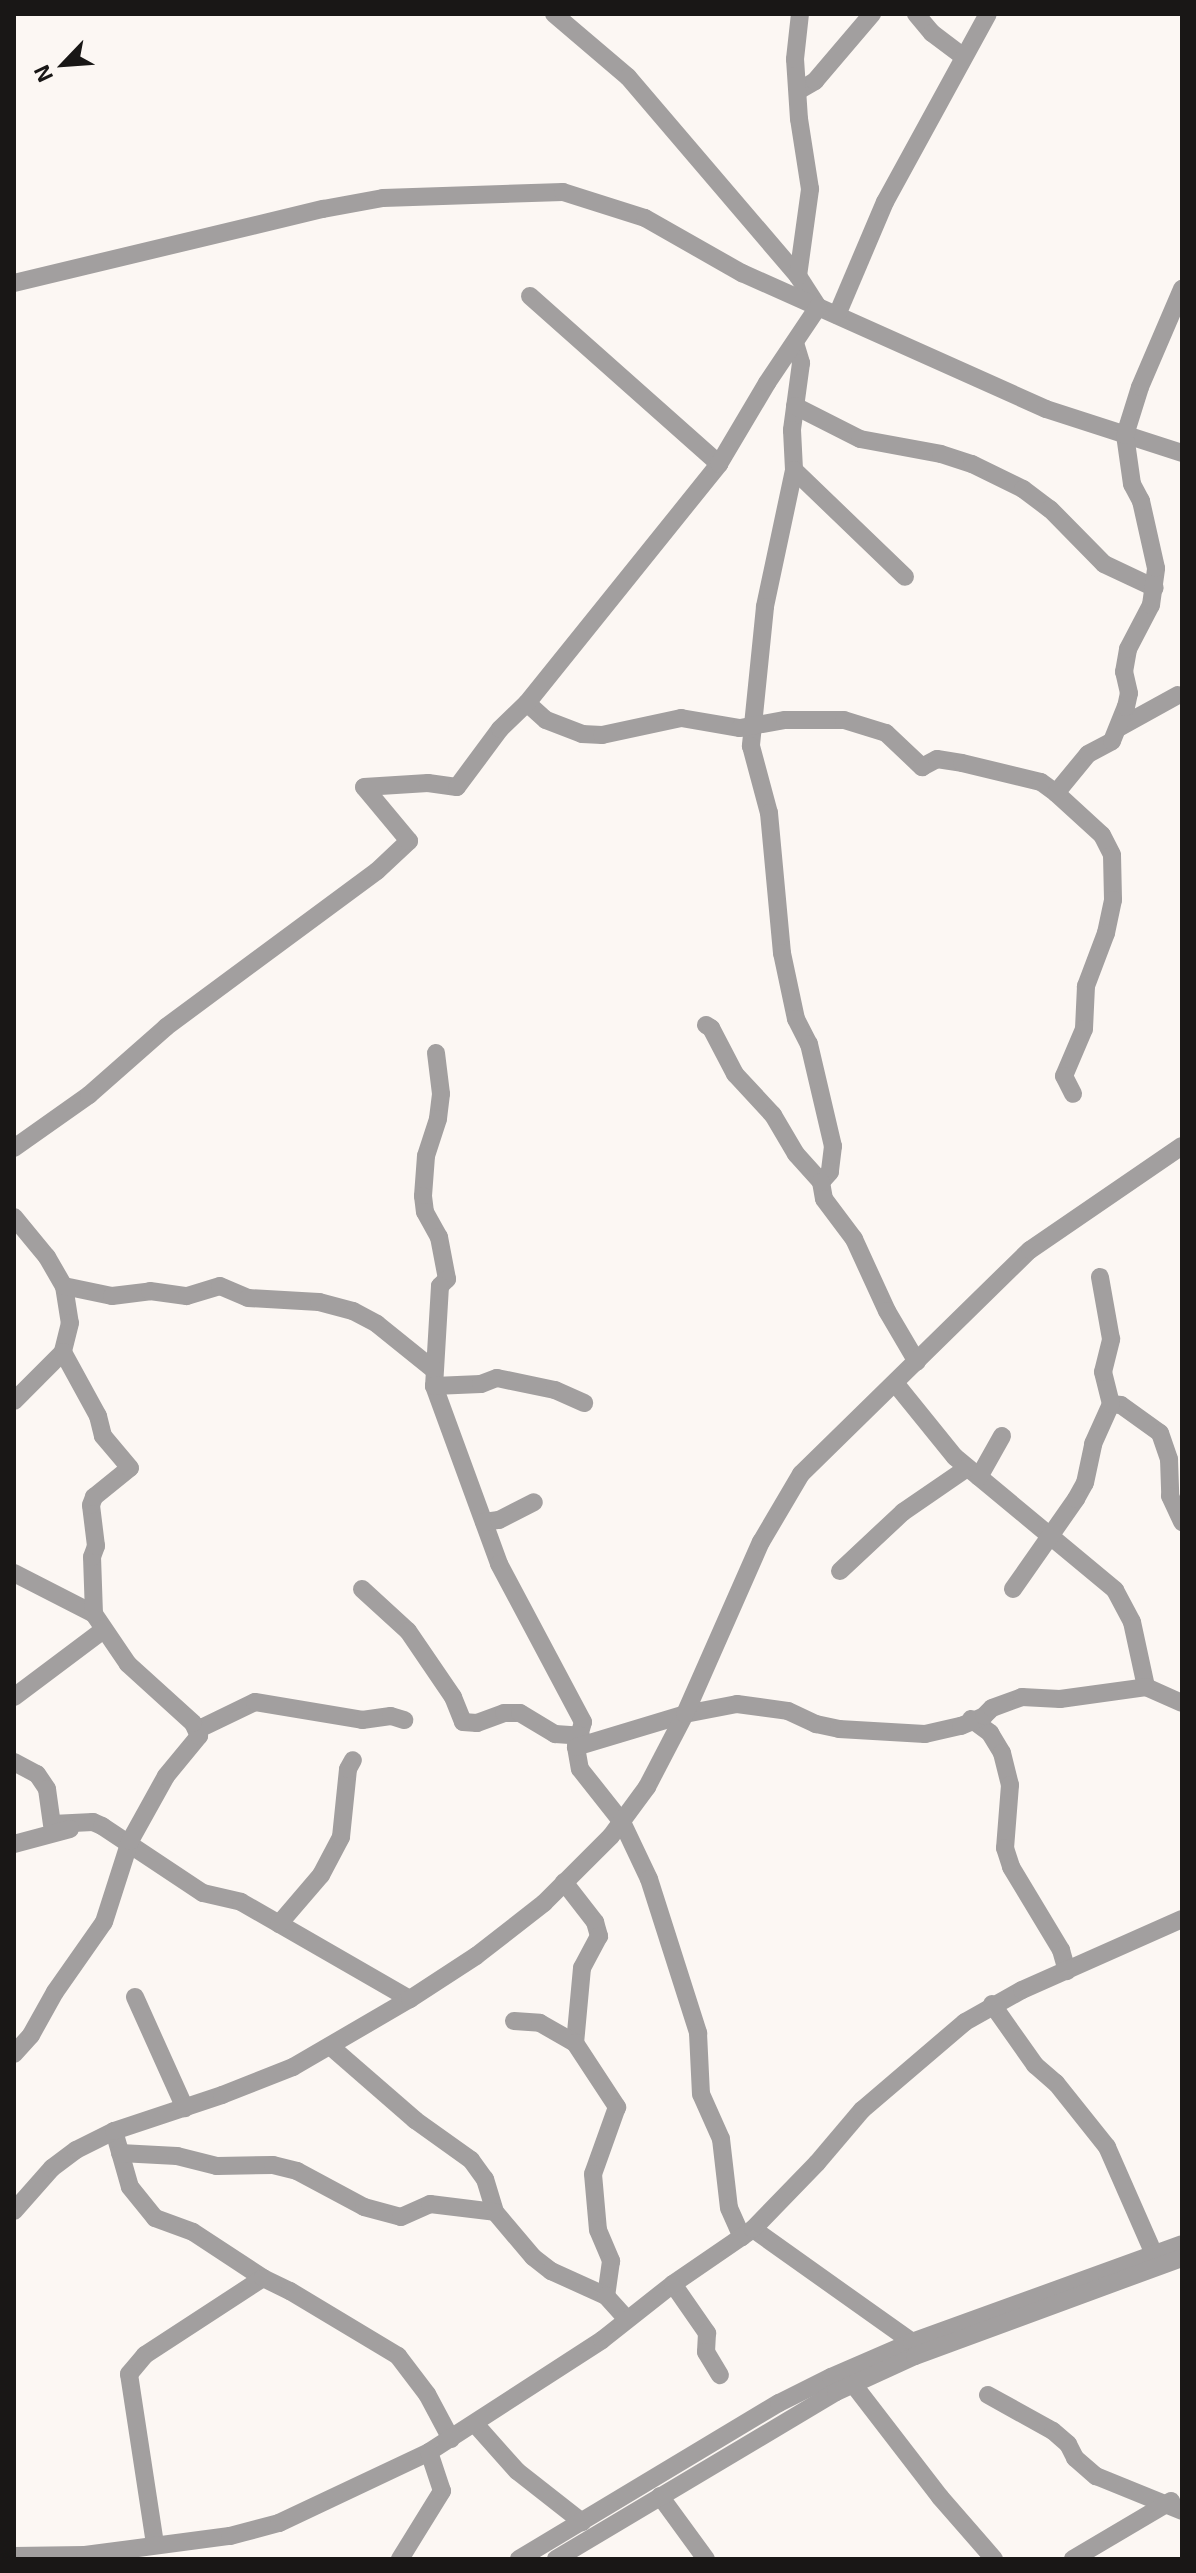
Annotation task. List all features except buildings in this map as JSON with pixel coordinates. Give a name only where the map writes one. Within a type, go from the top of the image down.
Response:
[{"type":"street","points":[[554,14],[628,77],[798,276],[818,307]]},
{"type":"street","points":[[798,276],[804,257],[810,189],[795,59],[800,14]]},
{"type":"street","points":[[798,91],[815,81],[872,14]]},
{"type":"street","points":[[916,14],[932,33],[962,56]]},
{"type":"street","points":[[837,315],[885,202],[962,56],[988,14]]},
{"type":"street","points":[[14,283],[323,209],[383,198],[563,192],[645,218],[742,273],[902,348],[1046,409],[1182,453]]},
{"type":"street","points":[[1056,793],[1088,754],[1112,741],[1120,727],[1129,693],[1124,672],[1128,649],[1155,588],[1151,542],[1141,501],[1132,484],[1125,435],[1140,387],[1182,289]]},
{"type":"street","points":[[530,296],[719,464]]},
{"type":"street","points":[[14,1148],[89,1095],[166,1027],[377,871],[409,841],[364,787],[428,783],[457,787],[500,729],[527,703],[719,464],[818,307]]},
{"type":"street","points":[[795,343],[801,363],[795,406],[794,470],[765,607],[756,726],[751,746],[769,813],[782,953],[796,1019],[809,1044],[833,1146],[830,1172],[821,1182]]},
{"type":"street","points":[[795,406],[860,439],[941,454],[972,464],[1023,489],[1050,509],[1104,564],[1155,588]]},
{"type":"street","points":[[794,470],[905,577]]},
{"type":"street","points":[[1120,727],[1178,695]]},
{"type":"street","points":[[527,703],[546,720],[582,734],[602,735],[681,718],[740,728],[785,720],[844,720],[886,733],[922,767],[937,759],[1041,782],[1102,835],[1112,855],[1113,900],[1106,933],[1086,986],[1084,1029],[1064,1076],[1073,1094]]},
{"type":"street","points":[[706,1025],[711,1028],[735,1074],[773,1115],[796,1154],[821,1182],[824,1199],[854,1239],[887,1311],[917,1362]]},
{"type":"street","points":[[436,1053],[441,1094],[438,1119],[426,1156],[423,1196],[425,1212],[439,1237],[447,1279],[440,1286],[434,1378],[506,1578],[583,1722],[578,1741],[580,1769],[622,1822],[649,1879],[698,2033],[701,2094],[721,2139],[729,2208],[747,2233],[912,2342]]},
{"type":"street","points":[[14,2211],[52,2168],[76,2150],[114,2131],[293,2067],[410,1999],[476,1956],[564,1882],[622,1822],[647,1787],[685,1714],[780,1505],[801,1474],[1030,1250],[1182,1146]]},
{"type":"street","points":[[14,1217],[47,1257],[64,1286],[70,1323],[63,1352],[14,1401]]},
{"type":"street","points":[[1013,1589],[1085,1483],[1093,1444],[1111,1404],[1103,1372],[1111,1339],[1100,1277]]},
{"type":"street","points":[[64,1286],[112,1296],[150,1291],[187,1296],[220,1286],[248,1298],[319,1302],[353,1311],[377,1324],[434,1378],[481,1384],[497,1378],[509,1383],[545,1387],[584,1403]]},
{"type":"street","points":[[63,1352],[98,1416],[103,1436],[130,1468],[94,1497],[91,1505],[96,1546],[92,1557],[98,1623]]},
{"type":"street","points":[[895,1383],[931,1431],[973,1472],[1052,1535],[1122,1600],[1132,1622],[1146,1687]]},
{"type":"street","points":[[1111,1404],[1121,1405],[1160,1433],[1169,1459],[1170,1496],[1182,1522]]},
{"type":"street","points":[[840,1571],[903,1512],[973,1472],[1002,1436]]},
{"type":"street","points":[[484,1522],[499,1520],[534,1502]]},
{"type":"street","points":[[14,1573],[98,1623],[150,1688],[197,1730],[199,1736],[166,1776],[130,1841],[104,1922],[55,1992],[31,2035],[14,2054]]},
{"type":"street","points":[[362,1589],[408,1631],[453,1697],[463,1722],[477,1723],[504,1713],[520,1713],[555,1734],[578,1741],[737,1704],[763,1705],[839,1729],[925,1734],[961,1726],[1022,1697],[1060,1699],[1146,1687],[1182,1703]]},
{"type":"street","points":[[14,1697],[98,1623]]},
{"type":"street","points":[[197,1730],[255,1702],[362,1720],[391,1716],[404,1720]]},
{"type":"street","points":[[971,1719],[990,1733],[1002,1753],[1010,1785],[1005,1848],[1011,1867],[1061,1950],[1067,1971]]},
{"type":"street","points":[[279,1924],[321,1875],[341,1837],[348,1769],[353,1760]]},
{"type":"street","points":[[14,1762],[37,1774],[47,1789],[52,1824],[93,1822],[130,1841],[203,1893],[241,1902],[410,1999]]},
{"type":"street","points":[[14,1844],[39,1840],[80,1824]]},
{"type":"street","points":[[564,1882],[595,1922],[599,1936],[582,1968],[575,2043]]},
{"type":"street","points":[[14,2556],[85,2555],[230,2536],[279,2523],[429,2452],[476,2425],[602,2340],[673,2284],[747,2233],[817,2163],[862,2110],[944,2039],[992,2004],[1182,1919]]},
{"type":"street","points":[[135,1997],[185,2108]]},
{"type":"street","points":[[992,2004],[1035,2065],[1056,2083],[1107,2147],[1154,2254]]},
{"type":"street","points":[[514,2021],[540,2023],[575,2043],[617,2107],[593,2174],[598,2230],[611,2261],[606,2296]]},
{"type":"street","points":[[330,2046],[395,2104],[471,2160],[485,2179],[495,2212],[533,2257],[551,2271],[606,2296],[627,2319]]},
{"type":"street","points":[[114,2131],[130,2187],[155,2218],[193,2232],[263,2278],[398,2356],[427,2394],[451,2439]]},
{"type":"street","points":[[120,2153],[177,2156],[217,2166],[273,2165],[297,2171],[364,2207],[401,2217],[430,2204],[495,2212]]},
{"type":"street","points":[[519,2559],[779,2403],[912,2342],[1182,2244]]},
{"type":"street","points":[[564,2557],[660,2496],[853,2384],[915,2356],[1182,2258]]},
{"type":"street","points":[[155,2544],[129,2374],[145,2355],[263,2278]]},
{"type":"street","points":[[673,2284],[707,2333],[706,2352],[720,2375]]},
{"type":"street","points":[[853,2384],[931,2486],[994,2559]]},
{"type":"street","points":[[988,2395],[1053,2431],[1068,2444],[1075,2458],[1096,2476],[1176,2505]]},
{"type":"street","points":[[476,2425],[517,2471],[582,2522]]},
{"type":"street","points":[[400,2559],[442,2491],[429,2452]]},
{"type":"street","points":[[660,2496],[706,2559]]},
{"type":"street","points":[[1073,2559],[1176,2505]]}]
